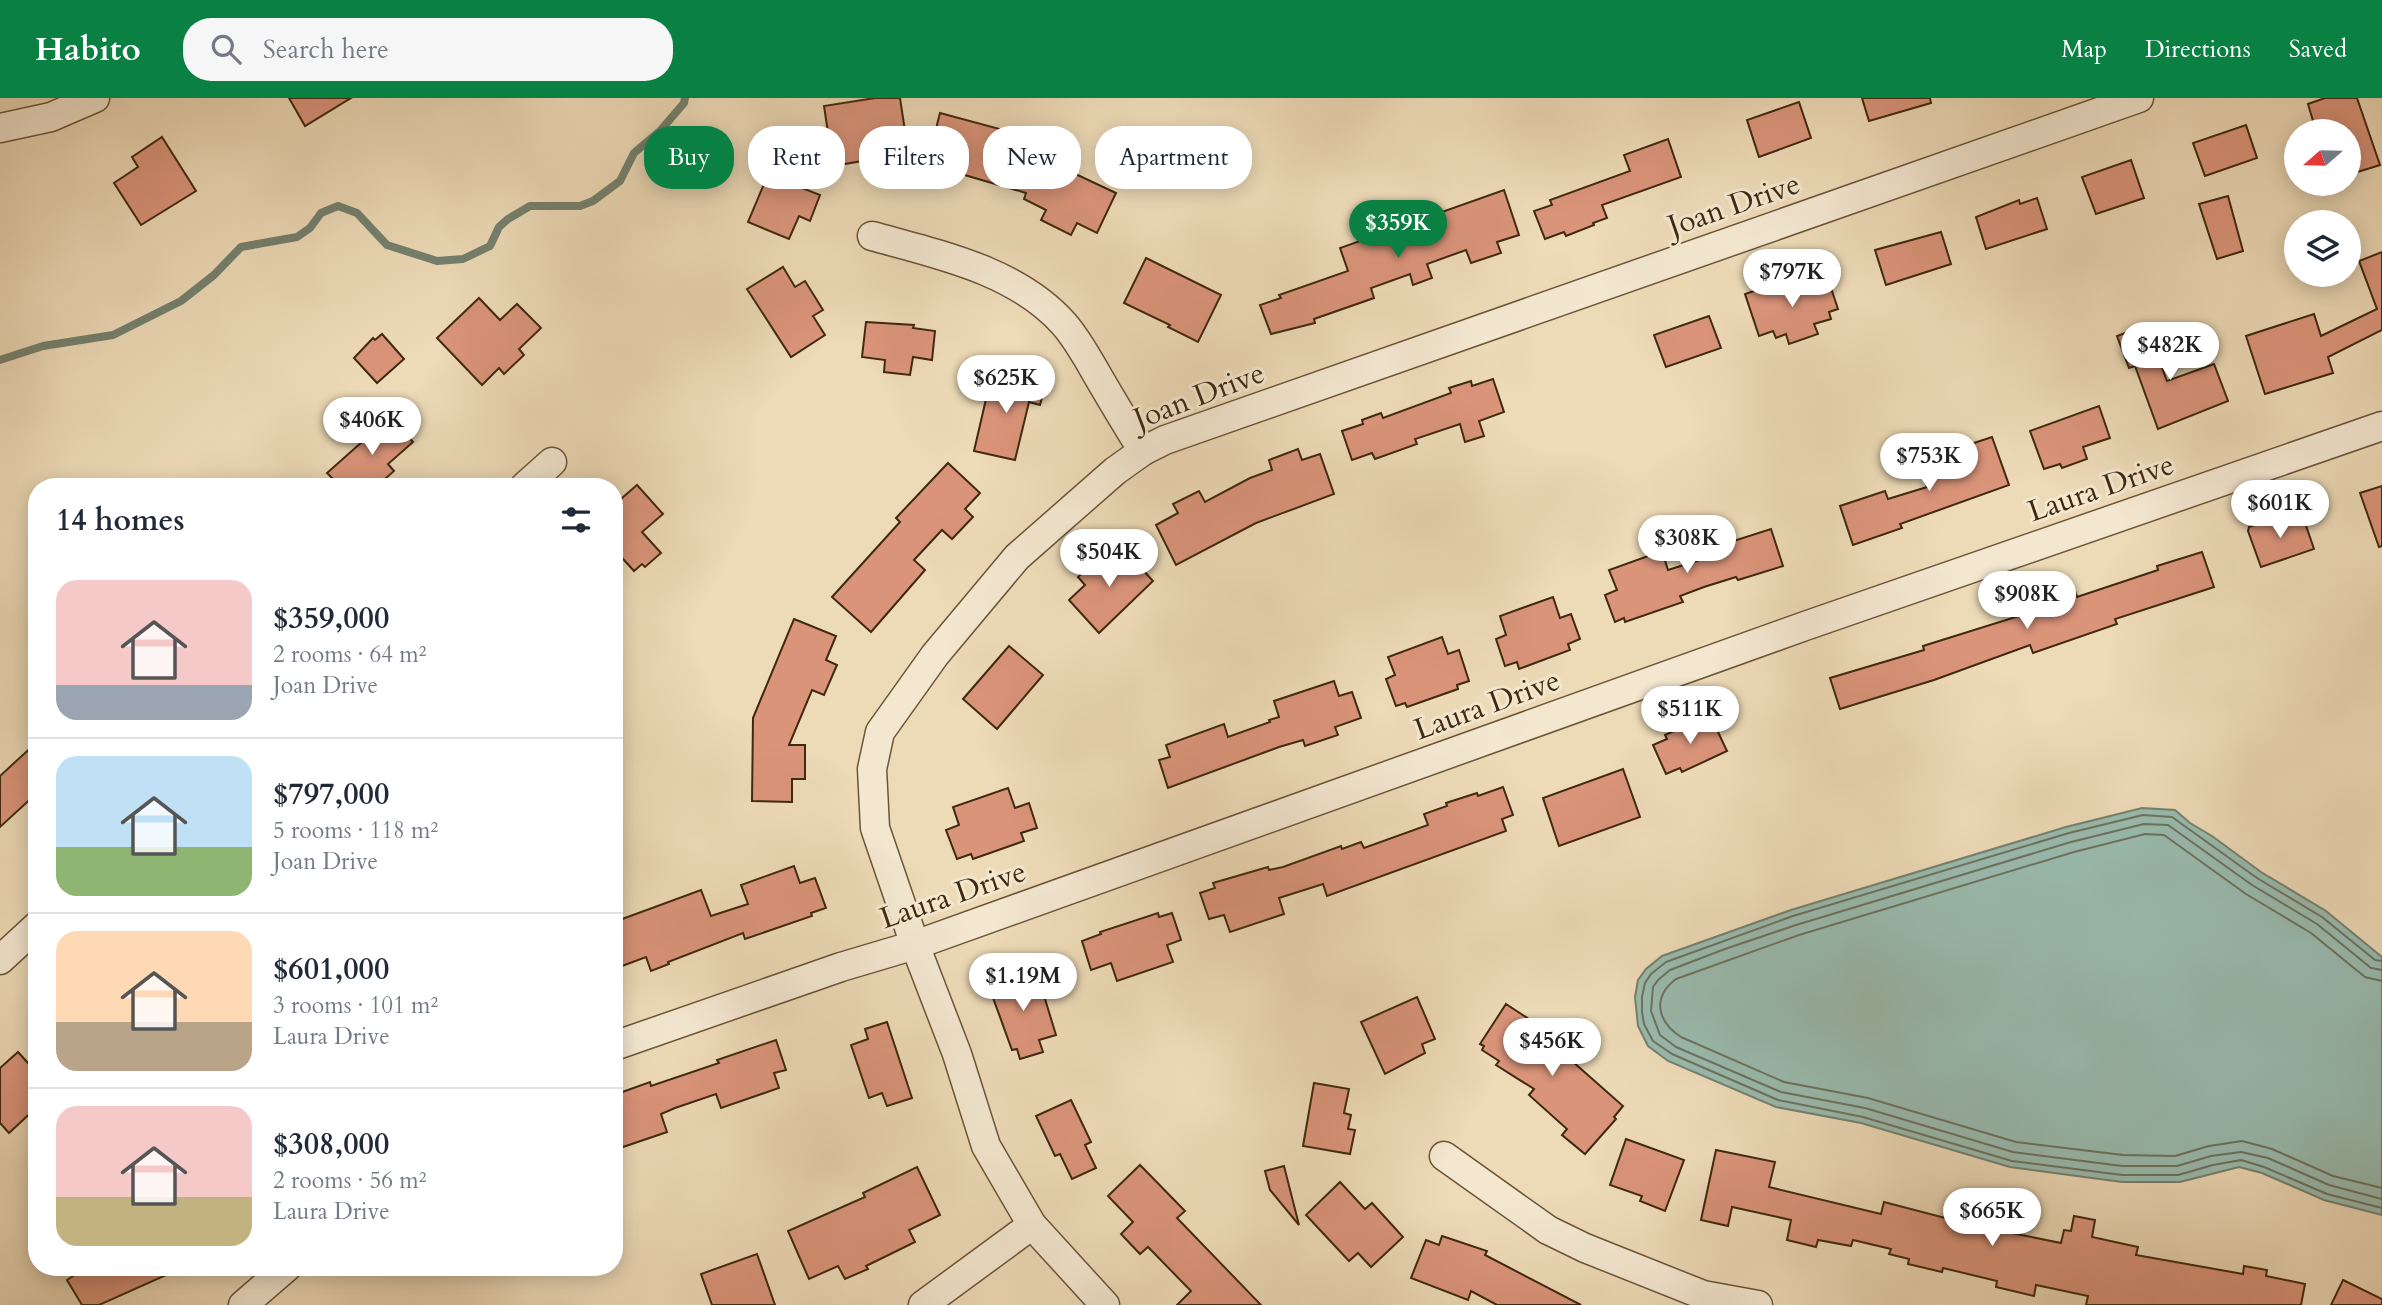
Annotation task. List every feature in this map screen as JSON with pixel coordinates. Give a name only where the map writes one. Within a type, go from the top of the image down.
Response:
[{"type":"street","points":[[0,128],[51,117],[95,98]]},
{"type":"street","name":"Joan Drive","points":[[1105,1305],[1032,1225],[986,1146],[957,1054],[915,945],[875,828],[872,769],[880,732],[935,655],[1017,556],[1115,471],[1165,440],[2139,98]]},
{"type":"street","points":[[872,236],[947,257],[1006,281],[1035,299],[1062,323],[1079,344],[1143,452]]},
{"type":"street","name":"Laura Drive","points":[[623,1043],[841,967],[915,945],[1792,631],[2382,426]]},
{"type":"street","points":[[534,478],[552,462]]},
{"type":"street","points":[[1,956],[28,934]]},
{"type":"street","points":[[1444,1156],[1563,1238],[1703,1300],[1758,1305]]},
{"type":"street","points":[[923,1305],[1032,1225]]},
{"type":"street","points":[[243,1305],[277,1276]]},
{"type":"water","points":[[2142,808],[2175,810],[2261,872],[2326,911],[2382,957],[2382,1215],[2324,1200],[2262,1173],[2239,1167],[2180,1182],[2122,1182],[2010,1167],[1861,1123],[1776,1107],[1668,1061],[1648,1046],[1638,1026],[1635,997],[1638,980],[1646,969],[1662,956],[1791,910],[2066,827]]},
{"type":"building","points":[[289,98],[351,98],[305,126]]},
{"type":"building","points":[[875,98],[900,98],[904,126],[859,126],[859,162],[845,164],[845,126],[827,126],[824,106]]},
{"type":"building","points":[[1862,98],[1930,98],[1931,103],[1869,121]]},
{"type":"building","points":[[2325,98],[2357,98],[2380,165],[2361,171],[2361,119],[2312,119],[2308,104]]},
{"type":"building","points":[[1799,102],[1811,138],[1759,157],[1747,120]]},
{"type":"building","points":[[940,113],[988,126],[983,126],[983,180],[969,176],[969,126],[937,126]]},
{"type":"building","points":[[2246,125],[2257,158],[2205,176],[2193,143]]},
{"type":"building","points":[[162,137],[196,191],[141,225],[114,183],[138,167],[132,157]]},
{"type":"building","points":[[1668,139],[1681,177],[1602,205],[1607,218],[1593,223],[1594,225],[1566,236],[1564,232],[1545,239],[1534,211],[1552,205],[1550,200],[1630,171],[1624,155]]},
{"type":"building","points":[[2131,160],[2144,198],[2096,214],[2082,177]]},
{"type":"building","points":[[1081,177],[1095,183],[1095,189],[1107,189],[1116,193],[1097,233],[1077,223],[1071,235],[1041,220],[1046,210],[1024,199],[1026,193],[1012,189],[1081,189]]},
{"type":"building","points":[[762,189],[805,189],[820,195],[810,221],[799,216],[789,239],[748,222]]},
{"type":"building","points":[[1504,190],[1519,235],[1497,242],[1501,253],[1471,263],[1466,250],[1427,264],[1432,278],[1413,285],[1410,274],[1371,288],[1374,298],[1314,319],[1315,323],[1271,334],[1260,305],[1281,298],[1279,295],[1348,271],[1340,248]]},
{"type":"building","points":[[2228,196],[2243,251],[2217,259],[2199,204]]},
{"type":"building","points":[[2037,198],[2047,229],[1986,249],[1976,217],[2019,200],[2020,204]]},
{"type":"building","points":[[1941,232],[1951,264],[1886,285],[1875,250]]},
{"type":"building","points":[[2382,252],[2382,330],[2328,357],[2333,373],[2265,394],[2246,336],[2314,314],[2321,336],[2377,309],[2361,260]]},
{"type":"building","points":[[1146,258],[1221,295],[1198,342],[1124,303]]},
{"type":"building","points":[[783,267],[795,287],[805,281],[823,310],[813,316],[825,335],[791,357],[747,289]]},
{"type":"building","points":[[1828,279],[1838,309],[1829,312],[1831,319],[1814,324],[1818,334],[1789,344],[1786,334],[1776,338],[1773,331],[1759,336],[1745,294],[1774,284],[1776,290],[1800,282],[1802,288]]},
{"type":"building","points":[[479,298],[500,320],[517,304],[541,328],[519,349],[524,355],[504,374],[499,368],[482,385],[437,338]]},
{"type":"building","points":[[1709,316],[1721,348],[1666,367],[1654,335]]},
{"type":"building","points":[[866,322],[914,325],[913,328],[935,331],[932,360],[913,357],[910,375],[884,372],[885,360],[862,357]]},
{"type":"building","points":[[2146,325],[2167,381],[2214,364],[2228,401],[2158,429],[2135,366],[2129,368],[2117,336]]},
{"type":"building","points":[[382,334],[404,359],[377,383],[354,358],[373,338],[375,340]]},
{"type":"building","points":[[992,373],[1045,386],[1040,405],[1029,402],[1015,460],[974,451]]},
{"type":"building","points":[[1493,379],[1504,412],[1479,421],[1484,436],[1465,442],[1460,424],[1415,439],[1417,444],[1375,459],[1372,453],[1352,460],[1342,431],[1363,424],[1362,420],[1381,413],[1383,418],[1451,393],[1449,388],[1471,381],[1472,386]]},
{"type":"building","points":[[2099,406],[2110,438],[2083,447],[2087,459],[2062,468],[2060,464],[2044,469],[2030,431]]},
{"type":"building","points":[[390,417],[413,442],[388,464],[394,471],[386,478],[332,478],[327,473]]},
{"type":"building","points":[[1992,437],[2009,485],[1900,524],[1902,528],[1853,545],[1840,506],[1885,491],[1888,499],[1927,487],[1921,469],[1970,451],[1968,445]]},
{"type":"building","points":[[1298,449],[1302,460],[1320,454],[1334,494],[1256,523],[1176,565],[1156,525],[1178,513],[1173,504],[1199,491],[1205,502],[1250,478],[1272,470],[1269,460]]},
{"type":"building","points":[[948,463],[980,493],[965,509],[973,517],[952,539],[942,530],[914,560],[925,570],[871,632],[832,597],[900,522],[896,518]]},
{"type":"building","points":[[637,485],[663,514],[642,532],[661,553],[645,567],[642,564],[634,571],[623,559],[623,497]]},
{"type":"building","points":[[2382,486],[2382,546],[2379,547],[2360,493]]},
{"type":"building","points":[[2302,514],[2314,549],[2261,567],[2248,531],[2249,527],[2272,519],[2275,524]]},
{"type":"building","points":[[1771,529],[1783,566],[1704,587],[1680,596],[1683,602],[1625,622],[1624,618],[1615,622],[1605,595],[1617,590],[1609,570],[1662,551],[1668,570],[1709,557],[1707,551],[1728,545],[1727,543]]},
{"type":"building","points":[[1123,548],[1153,581],[1099,633],[1069,600],[1085,585],[1078,577],[1100,556],[1107,563]]},
{"type":"building","points":[[2202,552],[2214,587],[2115,619],[2117,624],[2033,653],[2030,645],[1934,680],[1840,709],[1830,678],[1924,650],[1923,646],[2054,605],[2052,599],[2075,591],[2077,597]]},
{"type":"building","points":[[1553,597],[1560,618],[1571,614],[1580,639],[1568,644],[1570,650],[1519,669],[1517,662],[1505,666],[1496,639],[1506,635],[1500,616]]},
{"type":"building","points":[[794,619],[836,636],[826,660],[837,665],[824,695],[812,690],[789,745],[805,745],[805,779],[792,779],[792,802],[752,801],[753,718]]},
{"type":"building","points":[[1442,637],[1448,654],[1459,650],[1469,681],[1457,685],[1458,689],[1407,707],[1405,703],[1396,706],[1386,679],[1395,675],[1388,657]]},
{"type":"building","points":[[1009,646],[1043,675],[997,729],[963,699]]},
{"type":"building","points":[[1334,681],[1339,696],[1352,692],[1361,718],[1335,727],[1338,735],[1305,746],[1303,740],[1279,747],[1168,788],[1159,760],[1170,757],[1166,745],[1224,724],[1228,737],[1270,722],[1269,720],[1279,717],[1274,701]]},
{"type":"building","points":[[1710,715],[1727,751],[1682,772],[1680,768],[1666,774],[1653,745],[1667,739],[1665,735]]},
{"type":"building","points":[[28,750],[28,801],[0,827],[0,776]]},
{"type":"building","points":[[1623,769],[1640,817],[1559,846],[1543,798]]},
{"type":"building","points":[[1503,787],[1513,815],[1502,819],[1506,831],[1327,896],[1323,884],[1279,898],[1284,914],[1230,932],[1224,915],[1209,919],[1200,893],[1215,888],[1213,883],[1268,867],[1269,870],[1283,867],[1341,846],[1342,849],[1361,842],[1364,848],[1428,825],[1424,814],[1447,806],[1446,803]]},
{"type":"building","points":[[1008,788],[1015,808],[1029,803],[1037,828],[1021,833],[1024,841],[973,859],[971,854],[957,859],[946,830],[959,825],[953,807]]},
{"type":"building","points":[[794,866],[800,883],[815,878],[826,908],[811,913],[812,916],[745,939],[743,933],[651,971],[646,957],[623,966],[623,919],[701,890],[711,916],[748,904],[741,885]]},
{"type":"building","points":[[1158,913],[1159,917],[1172,913],[1181,940],[1167,945],[1173,962],[1117,981],[1111,963],[1091,970],[1082,941],[1101,934],[1100,932]]},
{"type":"building","points":[[1014,971],[1018,982],[1038,976],[1056,1035],[1039,1040],[1043,1052],[1020,1059],[1017,1049],[1012,1050],[992,995],[995,994],[990,979]]},
{"type":"building","points":[[1417,997],[1435,1039],[1422,1044],[1425,1053],[1385,1074],[1361,1022]]},
{"type":"building","points":[[1506,1004],[1532,1021],[1530,1024],[1548,1035],[1546,1038],[1623,1106],[1614,1117],[1616,1119],[1585,1154],[1562,1135],[1567,1129],[1529,1095],[1534,1089],[1496,1065],[1499,1061],[1482,1050],[1484,1046],[1480,1044]]},
{"type":"building","points":[[887,1022],[912,1098],[887,1106],[882,1093],[869,1098],[851,1045],[868,1039],[865,1029]]},
{"type":"building","points":[[776,1040],[786,1070],[774,1073],[779,1088],[721,1108],[716,1094],[661,1114],[667,1132],[623,1147],[623,1092],[650,1082],[651,1086],[719,1063],[717,1060]]},
{"type":"building","points":[[18,1052],[28,1063],[28,1115],[9,1133],[0,1123],[0,1068]]},
{"type":"building","points":[[1314,1083],[1349,1089],[1344,1113],[1351,1115],[1348,1129],[1355,1130],[1350,1154],[1303,1146]]},
{"type":"building","points":[[1071,1100],[1091,1142],[1085,1145],[1096,1168],[1072,1179],[1060,1154],[1055,1156],[1036,1116]]},
{"type":"building","points":[[1626,1139],[1684,1160],[1665,1211],[1640,1201],[1642,1196],[1610,1185]]},
{"type":"building","points":[[1716,1150],[1775,1162],[1769,1187],[1881,1214],[1884,1202],[1972,1225],[2061,1243],[2064,1230],[2071,1231],[2074,1216],[2095,1220],[2092,1237],[2138,1247],[2136,1255],[2243,1274],[2244,1266],[2267,1270],[2266,1276],[2305,1284],[2301,1305],[2086,1305],[2088,1296],[2036,1285],[2034,1296],[1996,1287],[1997,1281],[1943,1268],[1942,1272],[1908,1264],[1909,1259],[1889,1254],[1891,1249],[1853,1240],[1851,1246],[1818,1240],[1816,1247],[1787,1240],[1791,1220],[1732,1207],[1728,1226],[1701,1220]]},
{"type":"building","points":[[1140,1165],[1185,1211],[1177,1218],[1261,1305],[1177,1305],[1191,1291],[1148,1247],[1140,1254],[1121,1234],[1133,1222],[1108,1196]]},
{"type":"building","points":[[1284,1166],[1299,1225],[1270,1190],[1265,1171]]},
{"type":"building","points":[[917,1167],[940,1215],[909,1230],[915,1242],[845,1279],[838,1266],[809,1279],[788,1231],[865,1197],[863,1193]]},
{"type":"building","points":[[1340,1182],[1365,1209],[1372,1203],[1403,1237],[1371,1267],[1358,1253],[1349,1261],[1306,1215]]},
{"type":"building","points":[[1442,1236],[1487,1251],[1485,1255],[1581,1305],[1497,1305],[1471,1291],[1468,1300],[1411,1278],[1426,1240],[1439,1245]]},
{"type":"building","points":[[757,1254],[775,1305],[712,1305],[701,1274]]},
{"type":"building","points":[[73,1276],[164,1276],[99,1305],[82,1305],[67,1280]]},
{"type":"building","points":[[2343,1280],[2382,1299],[2382,1305],[2331,1305]]},
{"type":"waterway","points":[[0,360],[43,346],[113,335],[181,301],[214,275],[241,247],[297,237],[310,228],[321,213],[338,206],[357,213],[387,245],[437,261],[463,259],[490,246],[499,227],[530,206],[580,206],[593,201],[620,181],[634,153],[660,131],[684,103],[685,98]]}]
